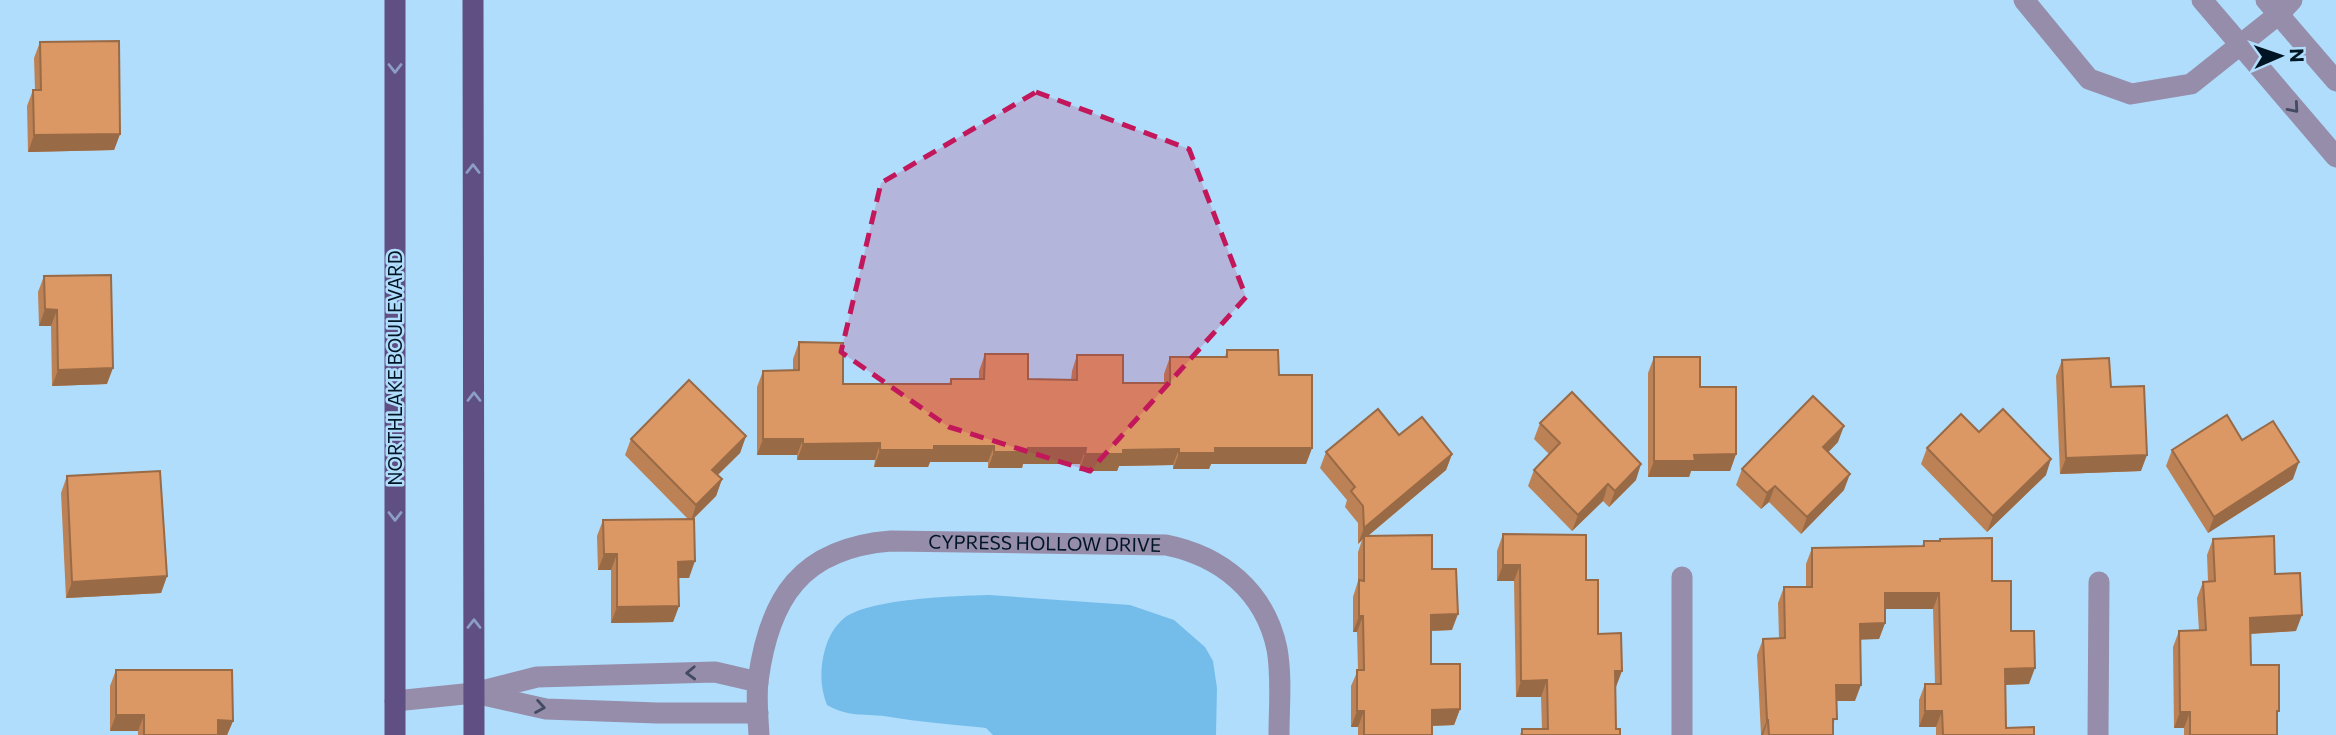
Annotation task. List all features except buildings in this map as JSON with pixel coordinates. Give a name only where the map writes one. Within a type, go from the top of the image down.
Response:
[{"type":"main road","name":"NORTHLAKE BOULEVARD","points":[[395,0],[395,735]]},
{"type":"main road","points":[[473,0],[474,735]]},
{"type":"street","points":[[2024,0],[2089,79],[2132,94],[2191,84],[2240,45],[2279,5],[2336,81]]},
{"type":"street","points":[[2202,0],[2336,157]]},
{"type":"street","name":"CYPRESS HOLLOW DRIVE","points":[[759,735],[758,682],[764,645],[779,603],[793,585],[827,557],[847,548],[891,541],[1166,545],[1215,561],[1234,574],[1249,590],[1262,608],[1271,628],[1279,671],[1279,735]]},
{"type":"street","points":[[1682,577],[1682,735]]},
{"type":"street","points":[[2098,735],[2099,582]]},
{"type":"street","points":[[395,701],[474,693],[537,677],[715,672],[758,682]]},
{"type":"street","points":[[474,693],[546,709],[758,713]]},
{"type":"highlighted area","points":[[1036,92],[1189,149],[1246,297],[1090,471],[949,427],[841,352],[881,183]]},
{"type":"water","points":[[989,595],[1130,605],[1174,620],[1205,647],[1213,661],[1217,688],[1216,735],[993,735],[986,728],[850,713],[827,705],[823,694],[823,658],[830,637],[842,620],[870,607],[890,603]]}]
